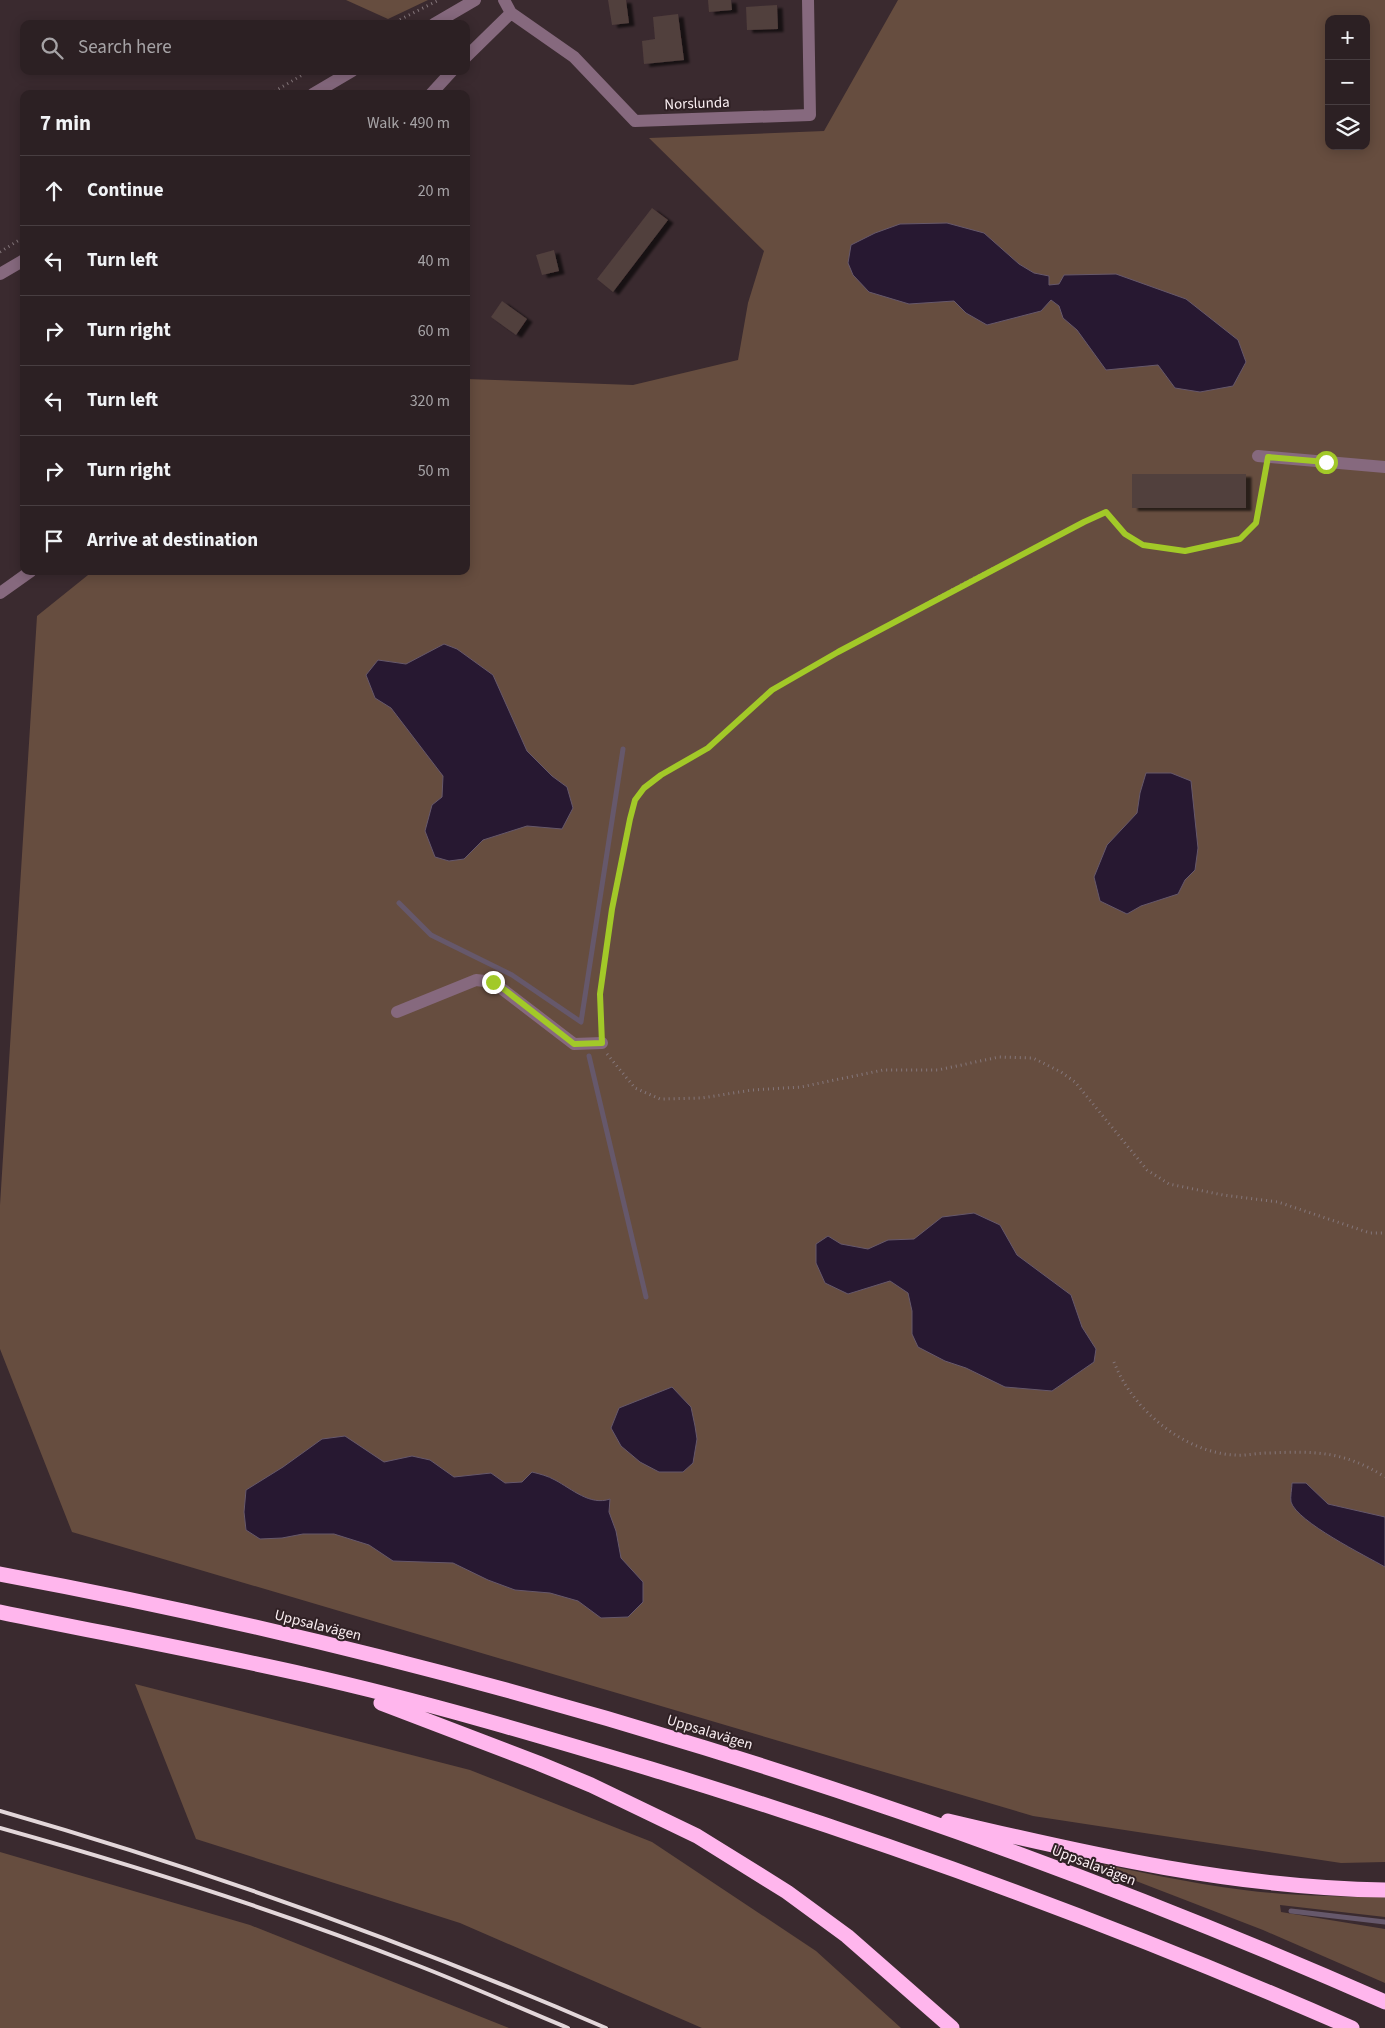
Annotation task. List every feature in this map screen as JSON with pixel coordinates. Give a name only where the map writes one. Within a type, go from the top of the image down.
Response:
[{"type":"highway","name":"Uppsalavägen","points":[[0,1574],[143,1602],[468,1680],[620,1723],[774,1770],[1117,1892],[1385,2002]]},
{"type":"highway","points":[[0,1612],[309,1676],[464,1715],[600,1754],[862,1836],[1060,1908],[1188,1958],[1352,2028]]},
{"type":"highway","points":[[309,1676],[538,1763],[591,1785],[697,1836],[787,1892],[847,1936],[952,2028]]},
{"type":"highway","points":[[871,1803],[1023,1839],[1202,1873],[1306,1886],[1385,1890]]},
{"type":"street","points":[[441,20],[475,0]]},
{"type":"street","points":[[470,53],[511,13],[504,0]]},
{"type":"street","name":"Norslunda","points":[[511,13],[574,57],[635,121],[810,115],[808,0]]},
{"type":"street","points":[[320,90],[345,75]]},
{"type":"street","points":[[435,90],[448,75]]},
{"type":"street","points":[[0,274],[20,262]]},
{"type":"street","points":[[1263,456],[1385,467]]},
{"type":"street","points":[[0,593],[25,575]]},
{"type":"street","points":[[397,1012],[476,980],[493,982],[574,1044],[602,1043]]},
{"type":"path","points":[[399,20],[439,0]]},
{"type":"path","points":[[277,90],[302,75]]},
{"type":"path","points":[[0,252],[20,240]]},
{"type":"path","points":[[1263,456],[1256,523],[1240,539],[1185,551],[1143,545],[1125,534],[1106,512],[968,581],[772,690],[708,748],[661,775],[644,788],[635,800],[612,909],[600,994],[602,1043],[608,1055],[616,1062],[635,1088],[660,1099],[702,1098],[752,1090],[801,1087],[883,1070],[938,1070],[1000,1057],[1033,1058],[1061,1072],[1075,1082],[1147,1170],[1169,1184],[1223,1195],[1278,1202],[1370,1233],[1385,1233]]},
{"type":"path","points":[[1114,1362],[1120,1379],[1132,1394],[1166,1428],[1188,1442],[1211,1451],[1235,1456],[1295,1452],[1339,1456],[1368,1466],[1385,1477]]},
{"type":"shaded area","points":[[346,0],[428,0],[388,19]]},
{"type":"shaded area","points":[[898,0],[1385,0],[1385,1862],[1341,1863],[1033,1816],[72,1532],[0,1349],[0,1205],[37,616],[88,575],[470,575],[470,379],[633,385],[738,360],[748,303],[764,251],[649,138],[824,131]]},
{"type":"shaded area","points":[[947,223],[984,233],[1019,264],[1034,273],[1049,276],[1049,285],[1059,284],[1064,275],[1116,274],[1186,299],[1238,340],[1246,362],[1233,386],[1200,392],[1175,388],[1158,365],[1106,370],[1077,330],[1063,318],[1059,306],[1051,300],[1041,311],[987,325],[966,313],[954,301],[909,304],[869,292],[853,275],[848,263],[851,245],[875,233],[900,224]]},
{"type":"shaded area","points":[[444,644],[457,649],[493,675],[527,751],[552,776],[567,787],[573,808],[562,829],[527,826],[483,840],[464,859],[449,861],[435,857],[425,831],[432,805],[442,797],[443,776],[391,708],[375,698],[366,675],[378,660],[406,664]]},
{"type":"shaded area","points":[[1146,773],[1171,773],[1191,781],[1198,848],[1195,870],[1185,880],[1178,894],[1141,906],[1127,914],[1100,901],[1094,877],[1107,845],[1137,813]]},
{"type":"shaded area","points":[[974,1213],[1000,1225],[1017,1255],[1071,1295],[1082,1327],[1096,1349],[1094,1362],[1052,1391],[1005,1387],[918,1347],[912,1334],[912,1311],[908,1293],[890,1281],[848,1294],[825,1283],[816,1263],[816,1244],[828,1236],[841,1244],[868,1249],[888,1240],[914,1239],[942,1217]]},
{"type":"shaded area","points":[[672,1387],[691,1407],[697,1439],[693,1463],[683,1472],[659,1472],[640,1462],[621,1446],[611,1428],[619,1408]]},
{"type":"shaded area","points":[[345,1436],[384,1462],[412,1456],[430,1460],[454,1477],[491,1473],[505,1483],[522,1482],[532,1472],[544,1475],[588,1498],[603,1501],[610,1499],[609,1512],[616,1531],[621,1558],[643,1582],[643,1602],[628,1617],[601,1618],[578,1601],[550,1593],[515,1590],[488,1580],[453,1563],[393,1561],[369,1545],[334,1534],[303,1534],[282,1538],[260,1539],[246,1530],[244,1512],[246,1490],[283,1467],[322,1439]]},
{"type":"shaded area","points":[[1292,1483],[1306,1483],[1328,1504],[1385,1517],[1385,1567],[1333,1538],[1296,1510],[1291,1502]]},
{"type":"shaded area","points":[[135,1684],[470,1770],[652,1842],[816,1951],[901,2028],[702,2028],[460,1923],[196,1839]]},
{"type":"shaded area","points":[[0,1852],[250,1925],[509,2028],[0,2028]]},
{"type":"shaded area","points":[[1079,1859],[1182,1880],[1244,1890],[1314,1896],[1385,1897],[1385,1917],[1280,1905],[1281,1912],[1385,1929],[1385,1983],[1263,1930]]},
{"type":"building","points":[[608,0],[626,0],[629,23],[612,25]]},
{"type":"building","points":[[708,0],[731,0],[732,10],[709,12]]},
{"type":"building","points":[[777,5],[778,29],[747,30],[746,7]]},
{"type":"building","points":[[678,14],[684,60],[644,64],[642,41],[655,39],[653,17]]},
{"type":"building","points":[[652,208],[668,220],[613,292],[597,279]]},
{"type":"building","points":[[554,250],[559,271],[542,275],[536,255]]},
{"type":"building","points":[[502,301],[527,319],[516,335],[491,317]]},
{"type":"building","points":[[1132,474],[1246,474],[1246,508],[1132,508]]},
{"type":"waterway","points":[[399,903],[431,935],[512,975],[581,1022],[623,749]]},
{"type":"waterway","points":[[589,1056],[646,1297]]},
{"type":"waterway","points":[[1291,1911],[1385,1922]]},
{"type":"railway","points":[[0,1811],[154,1858],[306,1910],[457,1967],[606,2028]]},
{"type":"railway","points":[[0,1828],[105,1858],[261,1908],[433,1972],[568,2028]]},
{"type":"route","points":[[493,982],[574,1044],[602,1043],[600,994],[612,909],[635,800],[644,788],[661,775],[708,748],[772,690],[968,581],[1084,522],[1106,512],[1125,534],[1143,545],[1185,551],[1240,539],[1256,523],[1268,457],[1326,462]]}]
